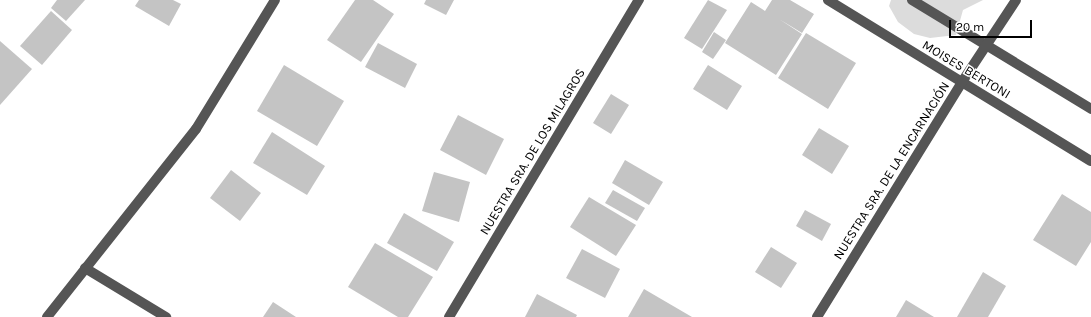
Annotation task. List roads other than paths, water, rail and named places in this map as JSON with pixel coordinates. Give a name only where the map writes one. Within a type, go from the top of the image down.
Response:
[{"type":"street","points":[[47,317],[196,129],[275,0]]},
{"type":"street","name":"NUESTRA SRA. DE LOS MILAGROS","points":[[449,317],[639,0]]},
{"type":"street","name":"MOISES BERTONI","points":[[828,0],[1091,161]]},
{"type":"street","points":[[912,0],[1091,109]]},
{"type":"street","name":"NUESTRA SRA. DE LA ENCARNACIÓN","points":[[817,317],[962,82],[988,46],[1016,0]]},
{"type":"street","points":[[85,268],[166,317]]}]
